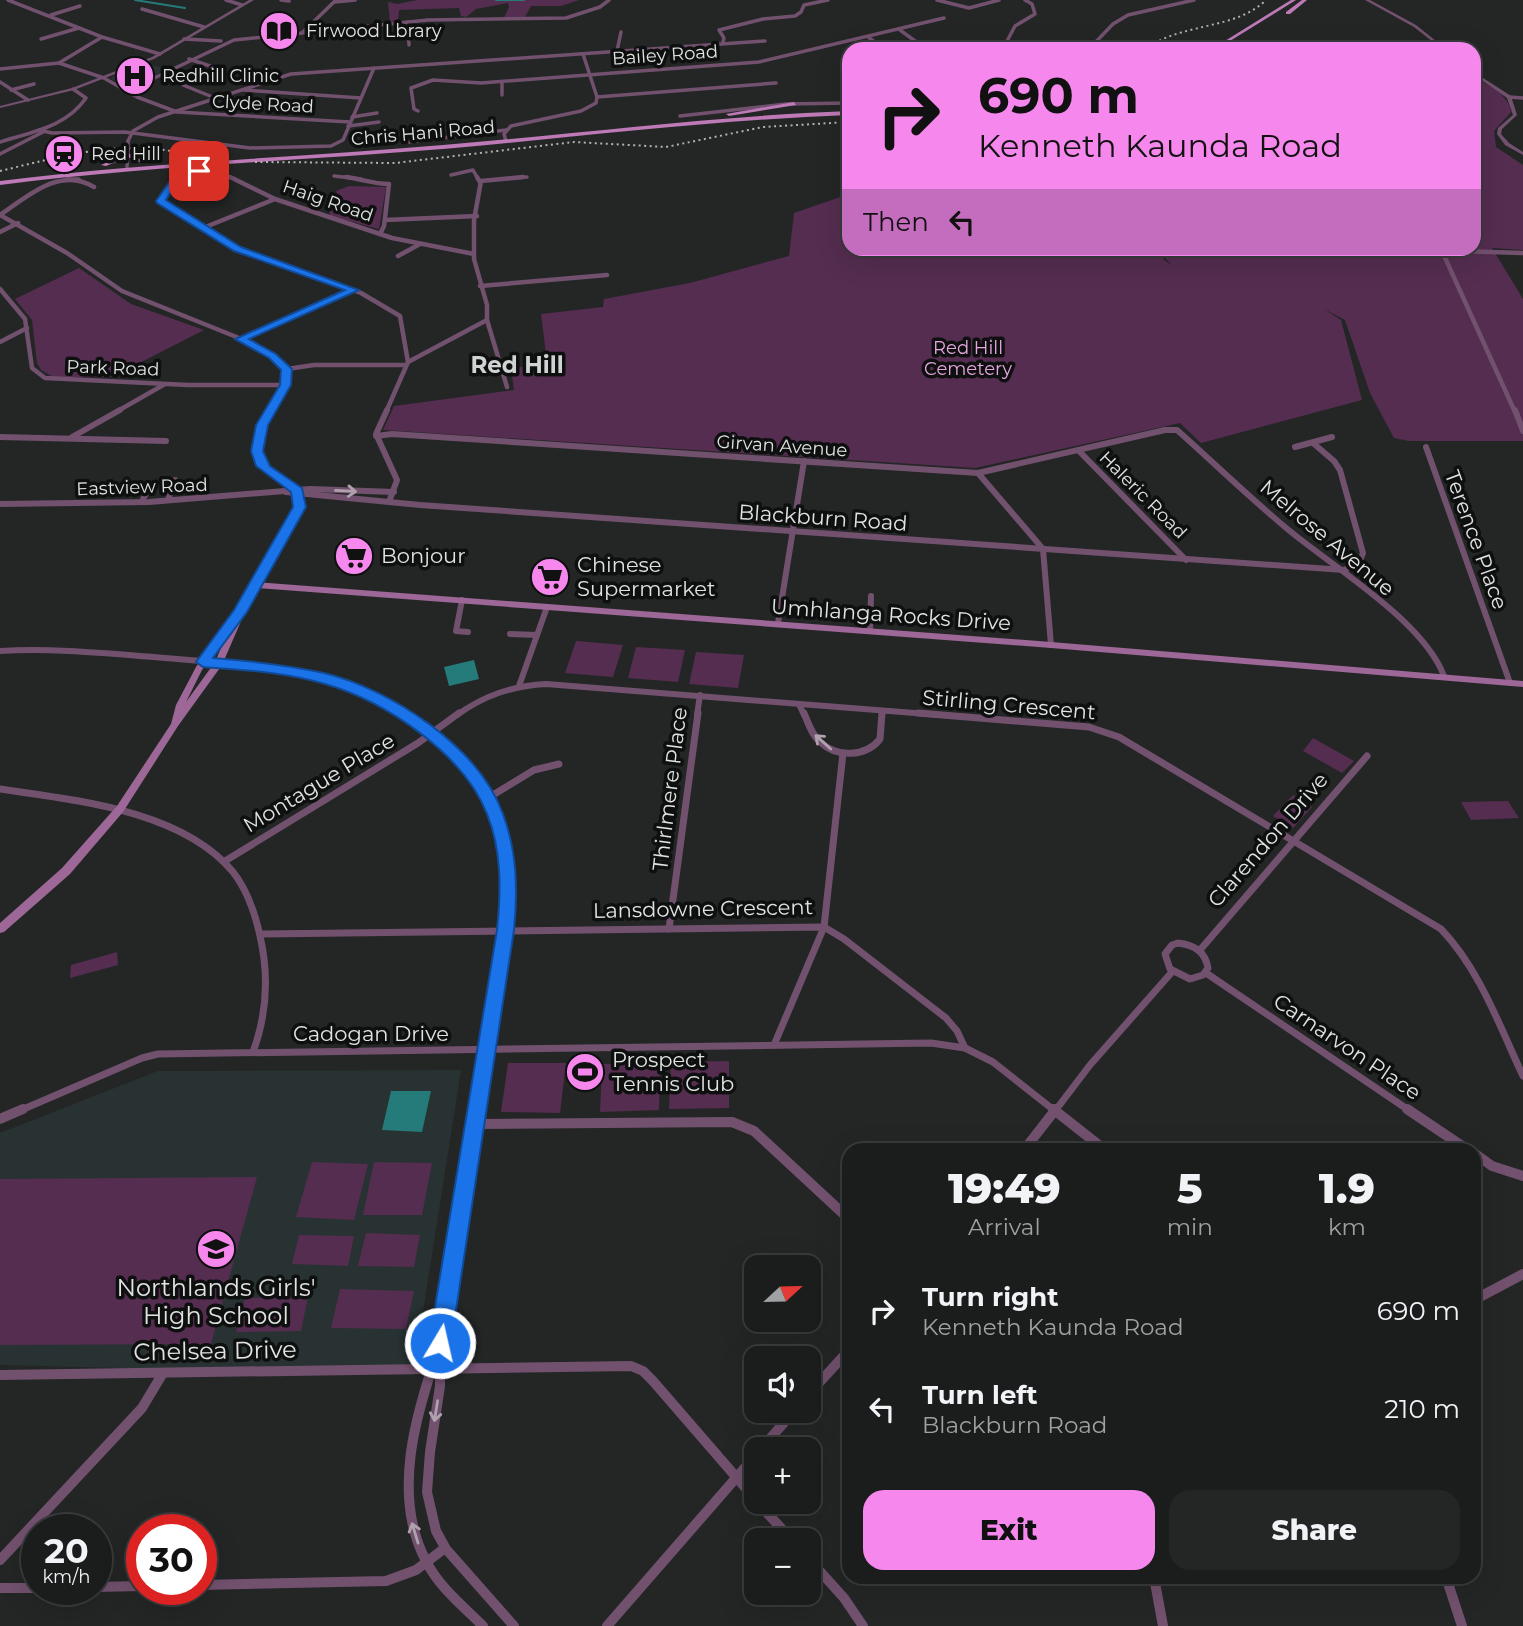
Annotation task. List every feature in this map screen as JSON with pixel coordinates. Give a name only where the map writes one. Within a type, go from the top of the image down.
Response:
[{"type":"main road","points":[[1225,42],[1294,0]]},
{"type":"main road","points":[[1239,42],[1305,0]]},
{"type":"main road","points":[[699,119],[794,104]]},
{"type":"main road","name":"Chris Hani Road","points":[[0,182],[128,159],[141,162],[842,109]]},
{"type":"main road","name":"Chris Hani Road","points":[[0,182],[128,159],[683,125],[842,110]]},
{"type":"main road","points":[[668,132],[683,125]]},
{"type":"main road","points":[[175,724],[182,703],[203,662],[240,611],[255,585]]},
{"type":"main road","name":"Umhlanga Rocks Drive","points":[[255,585],[1051,645],[1523,684]]},
{"type":"main road","points":[[0,929],[66,871],[120,809],[175,724],[219,663],[240,611],[259,593],[280,587]]},
{"type":"street","points":[[8,0],[102,37],[160,54]]},
{"type":"street","points":[[226,0],[242,5]]},
{"type":"street","points":[[0,107],[73,89],[104,78],[160,54],[252,0]]},
{"type":"street","points":[[281,0],[289,1]]},
{"type":"street","points":[[303,32],[335,1],[355,0]]},
{"type":"street","points":[[184,39],[225,42],[408,22],[566,18],[600,7],[610,0]]},
{"type":"street","points":[[723,42],[724,38],[719,30],[763,19],[795,16],[800,14],[804,5],[828,0]]},
{"type":"street","points":[[937,0],[952,6],[971,8],[999,0]]},
{"type":"street","points":[[1007,42],[1016,26],[1035,14],[1033,6],[1025,0]]},
{"type":"street","points":[[1096,42],[1113,24],[1128,15],[1195,0]]},
{"type":"street","points":[[1367,0],[1415,26],[1435,42]]},
{"type":"street","points":[[49,16],[80,6]]},
{"type":"street","points":[[142,9],[204,27]]},
{"type":"street","name":"Bailey Road","points":[[846,42],[944,18]]},
{"type":"street","points":[[408,22],[410,45]]},
{"type":"street","points":[[41,39],[80,28]]},
{"type":"street","points":[[900,30],[916,42]]},
{"type":"street","points":[[617,51],[621,32]]},
{"type":"street","points":[[59,63],[102,37]]},
{"type":"street","points":[[868,37],[875,42]]},
{"type":"street","points":[[128,159],[131,133],[150,121],[291,74],[765,41]]},
{"type":"street","points":[[127,91],[225,42]]},
{"type":"street","name":"Bailey Road","points":[[418,111],[414,109],[410,91],[419,83],[436,80],[502,82],[759,62],[842,43]]},
{"type":"street","points":[[409,142],[507,136],[526,121],[588,109],[596,103],[597,97],[583,54]]},
{"type":"street","points":[[189,59],[213,67]]},
{"type":"street","points":[[0,69],[59,63],[104,78],[175,112]]},
{"type":"street","points":[[0,142],[42,131],[131,133],[250,148],[328,146],[341,142],[374,68]]},
{"type":"street","points":[[1481,79],[1509,97],[1523,98]]},
{"type":"street","points":[[0,82],[28,100]]},
{"type":"street","points":[[502,82],[502,95]]},
{"type":"street","points":[[597,97],[776,83]]},
{"type":"street","points":[[11,90],[34,84]]},
{"type":"street","points":[[183,85],[216,98]]},
{"type":"street","points":[[0,154],[72,116],[86,97],[73,89]]},
{"type":"street","points":[[240,90],[361,98]]},
{"type":"street","points":[[1509,97],[1515,115],[1500,129],[1499,134],[1507,144],[1523,154]]},
{"type":"street","points":[[680,116],[794,104],[842,109]]},
{"type":"street","name":"Clyde Road","points":[[175,112],[350,122]]},
{"type":"street","points":[[350,122],[377,113]]},
{"type":"street","points":[[350,122],[379,122]]},
{"type":"street","name":"Haig Road","points":[[203,228],[161,201],[177,177],[196,170],[230,177],[275,199],[380,234],[474,254]]},
{"type":"street","points":[[451,175],[474,170],[480,182],[474,254],[487,308],[487,320],[507,387]]},
{"type":"street","points":[[334,176],[361,179],[370,184],[390,185],[380,234]]},
{"type":"street","points":[[480,182],[527,177]]},
{"type":"street","points":[[94,187],[78,179],[58,183],[28,194],[0,215],[18,223],[122,291],[240,339],[273,356],[287,369],[314,365],[407,363],[487,320]]},
{"type":"street","points":[[203,228],[275,199]]},
{"type":"street","points":[[384,220],[477,216]]},
{"type":"street","points":[[0,232],[18,223]]},
{"type":"street","points":[[203,228],[238,249],[354,290],[400,316],[407,363],[376,436],[397,480],[389,502]]},
{"type":"street","points":[[398,256],[421,244]]},
{"type":"street","points":[[1481,252],[1523,253]]},
{"type":"street","points":[[1444,256],[1459,295],[1471,315],[1523,431]]},
{"type":"street","points":[[480,286],[607,275]]},
{"type":"street","name":"Park Road","points":[[0,289],[21,313],[27,328],[32,368],[45,378],[166,384],[286,385]]},
{"type":"street","points":[[240,339],[354,290]]},
{"type":"street","points":[[0,342],[27,328]]},
{"type":"street","name":"Blackburn Road","points":[[287,369],[286,385],[260,431],[258,458],[271,474],[298,493],[792,532],[1344,570]]},
{"type":"street","points":[[71,438],[166,384]]},
{"type":"street","name":"Girvan Avenue","points":[[376,436],[392,434],[978,473],[1165,430],[1181,432]]},
{"type":"street","name":"Melrose Avenue","points":[[1181,432],[1286,528],[1344,570],[1424,641],[1437,657],[1444,676]]},
{"type":"street","points":[[1295,447],[1332,437]]},
{"type":"street","points":[[0,438],[166,441]]},
{"type":"street","points":[[1312,443],[1334,461],[1340,470],[1363,553],[1359,563],[1344,570]]},
{"type":"street","name":"Terence Place","points":[[1426,447],[1510,683]]},
{"type":"street","name":"Haleric Road","points":[[1079,451],[1186,559]]},
{"type":"street","points":[[778,624],[804,461]]},
{"type":"street","points":[[978,473],[1043,549],[1051,645]]},
{"type":"street","points":[[168,500],[175,480]]},
{"type":"street","points":[[142,501],[151,485]]},
{"type":"street","points":[[255,585],[297,514],[298,493],[394,492]]},
{"type":"street","name":"Eastview Road","points":[[0,504],[142,501],[298,493]]},
{"type":"street","points":[[870,631],[872,596]]},
{"type":"street","points":[[462,600],[456,631],[468,632]]},
{"type":"street","points":[[519,686],[547,607]]},
{"type":"street","points":[[510,634],[537,635]]},
{"type":"street","points":[[0,651],[61,650],[219,663],[301,673],[352,687],[399,710],[432,734],[464,765],[488,798],[502,833],[508,865],[506,930],[435,1370],[427,1487],[428,1507],[435,1531],[445,1548],[468,1578],[514,1626]]},
{"type":"street","name":"Stirling Crescent","points":[[432,734],[485,698],[501,691],[519,686],[552,685],[1100,729],[1119,737],[1429,920],[1451,938],[1467,960],[1523,1076]]},
{"type":"street","name":"Thirlmere Place","points":[[669,929],[700,695]]},
{"type":"street","points":[[799,704],[822,744],[843,753],[865,751],[881,739],[882,712]]},
{"type":"street","name":"Montague Place","points":[[225,861],[432,734]]},
{"type":"street","points":[[774,1045],[824,927],[843,753]]},
{"type":"street","name":"Clarendon Drive","points":[[1200,950],[1367,756]]},
{"type":"street","points":[[488,798],[534,770],[559,764]]},
{"type":"street","points":[[0,789],[135,813],[181,833],[225,861],[244,889],[262,934],[266,1003],[260,1034],[253,1052]]},
{"type":"street","name":"Lansdowne Crescent","points":[[262,934],[824,927],[844,939],[946,1018],[957,1031],[965,1048]]},
{"type":"street","points":[[1186,943],[1200,950],[1208,962],[1206,973],[1195,979],[1179,977],[1172,972],[1167,967],[1165,954],[1172,945],[1186,943]]},
{"type":"street","points":[[1030,1143],[1090,1065],[1172,972]]},
{"type":"street","name":"Carnarvon Place","points":[[1206,973],[1458,1143]]},
{"type":"street","name":"Cadogan Drive","points":[[0,1119],[142,1058],[171,1053],[487,1051],[931,1043],[965,1048]]},
{"type":"street","points":[[965,1048],[993,1062],[1096,1143]]},
{"type":"street","points":[[476,1124],[732,1122],[754,1131],[842,1213]]},
{"type":"street","points":[[1481,1158],[1492,1166],[1523,1176]]},
{"type":"street","points":[[1481,1296],[1523,1274]]},
{"type":"street","points":[[821,1381],[842,1358]]},
{"type":"street","name":"Chelsea Drive","points":[[0,1375],[631,1366],[643,1371],[653,1381],[744,1486]]},
{"type":"street","points":[[435,1370],[422,1393],[409,1494],[411,1521],[427,1563],[483,1626]]},
{"type":"street","points":[[0,1560],[142,1408],[163,1373]]},
{"type":"street","points":[[771,1437],[784,1423]]},
{"type":"street","points":[[607,1626],[744,1468]]},
{"type":"street","name":"Chelsea Drive","points":[[769,1514],[781,1528]]},
{"type":"street","points":[[217,1585],[386,1581],[403,1577],[427,1563],[445,1548]]},
{"type":"street","points":[[821,1572],[845,1598],[863,1626]]},
{"type":"street","points":[[1155,1584],[1163,1626]]},
{"type":"street","points":[[1448,1584],[1462,1626]]},
{"type":"street","points":[[0,1588],[21,1588]]},
{"type":"shaded area","name":"Redhill Clinic","points":[[142,64],[169,68],[131,87],[124,87],[110,78]]},
{"type":"shaded area","name":"Northlands Girls' High School","points":[[461,1070],[413,1375],[0,1365],[0,1133],[158,1071]]},
{"type":"green space","points":[[417,0],[579,0],[561,6],[531,6],[525,17],[504,18],[508,3],[476,9],[466,17],[461,16],[459,8],[399,10],[398,21],[390,22],[388,2],[398,4]]},
{"type":"green space","name":"Red Hill Cemetery","points":[[1481,82],[1491,87],[1506,100],[1511,112],[1494,131],[1496,147],[1523,165],[1523,250],[1492,248],[1523,299],[1523,441],[1409,441],[1394,438],[1370,393],[1345,320],[1324,309],[1341,320],[1362,400],[1201,443],[1180,423],[975,468],[383,430],[394,406],[514,390],[511,369],[547,362],[541,314],[603,307],[604,299],[690,283],[789,256],[794,213],[842,196],[842,256],[1161,257],[1172,266],[1164,256],[1481,256]]},
{"type":"green space","points":[[349,186],[386,187],[379,229],[330,216],[328,204],[338,196],[336,191]]},
{"type":"green space","points":[[79,268],[131,304],[204,330],[112,377],[53,377],[41,370],[37,363],[32,320],[15,299]]},
{"type":"green space","points":[[576,641],[623,645],[613,677],[565,673]]},
{"type":"green space","points":[[636,647],[685,650],[678,682],[628,678]]},
{"type":"green space","points":[[696,652],[744,655],[738,688],[689,684]]},
{"type":"green space","points":[[1313,738],[1354,761],[1342,773],[1303,751]]},
{"type":"green space","points":[[1293,795],[1312,807],[1293,828],[1273,816]]},
{"type":"green space","points":[[1508,801],[1519,818],[1471,820],[1461,802]]},
{"type":"green space","points":[[117,952],[118,965],[70,978],[71,965]]},
{"type":"green space","points":[[729,1061],[729,1108],[669,1109],[671,1062]]},
{"type":"green space","points":[[508,1063],[566,1063],[560,1113],[501,1112]]},
{"type":"green space","points":[[660,1063],[659,1110],[600,1112],[602,1064]]},
{"type":"green space","points":[[312,1162],[368,1164],[354,1220],[296,1217]]},
{"type":"green space","points":[[374,1162],[432,1163],[422,1215],[363,1215]]},
{"type":"green space","points":[[257,1177],[211,1344],[0,1345],[0,1179]]},
{"type":"green space","points":[[366,1233],[420,1235],[414,1267],[358,1266]]},
{"type":"green space","points":[[299,1235],[354,1236],[348,1266],[292,1264]]},
{"type":"green space","points":[[340,1289],[414,1291],[406,1329],[331,1328]]},
{"type":"green space","points":[[308,1297],[301,1331],[236,1332],[245,1298]]},
{"type":"water","points":[[474,660],[479,679],[449,686],[444,667]]},
{"type":"water","points":[[391,1091],[431,1091],[422,1132],[382,1130]]},
{"type":"waterway","points":[[135,0],[185,8]]},
{"type":"waterway","points":[[496,0],[524,0]]},
{"type":"railway","points":[[1157,42],[1176,34],[1240,17],[1266,0]]},
{"type":"railway","points":[[255,162],[395,163],[574,142],[666,147],[763,127],[842,122]]},
{"type":"railway","points":[[0,171],[109,149],[176,152]]},
{"type":"place","name":"Firwood Lbrary","points":[[279,31]]},
{"type":"place","name":"Redhill Clinic","points":[[135,76]]},
{"type":"place","name":"Red Hill","points":[[64,154]]},
{"type":"place","name":"Bonjour","points":[[354,556]]},
{"type":"place","name":"Chinese Supermarket","points":[[550,577]]},
{"type":"place","name":"Prospect Tennis Club","points":[[585,1072]]},
{"type":"place","name":"Northlands Girls' High School","points":[[216,1249]]},
{"type":"district","name":"Red Hill","points":[[517,365]]},
{"type":"route","points":[[199,171],[178,176],[160,200],[238,249],[354,290],[240,339],[273,356],[287,369],[286,385],[262,425],[257,451],[260,463],[271,474],[297,490],[299,507],[240,612],[203,662],[267,668],[324,678],[352,687],[399,710],[432,734],[464,765],[486,795],[502,833],[509,876],[506,930],[440,1343]]}]
